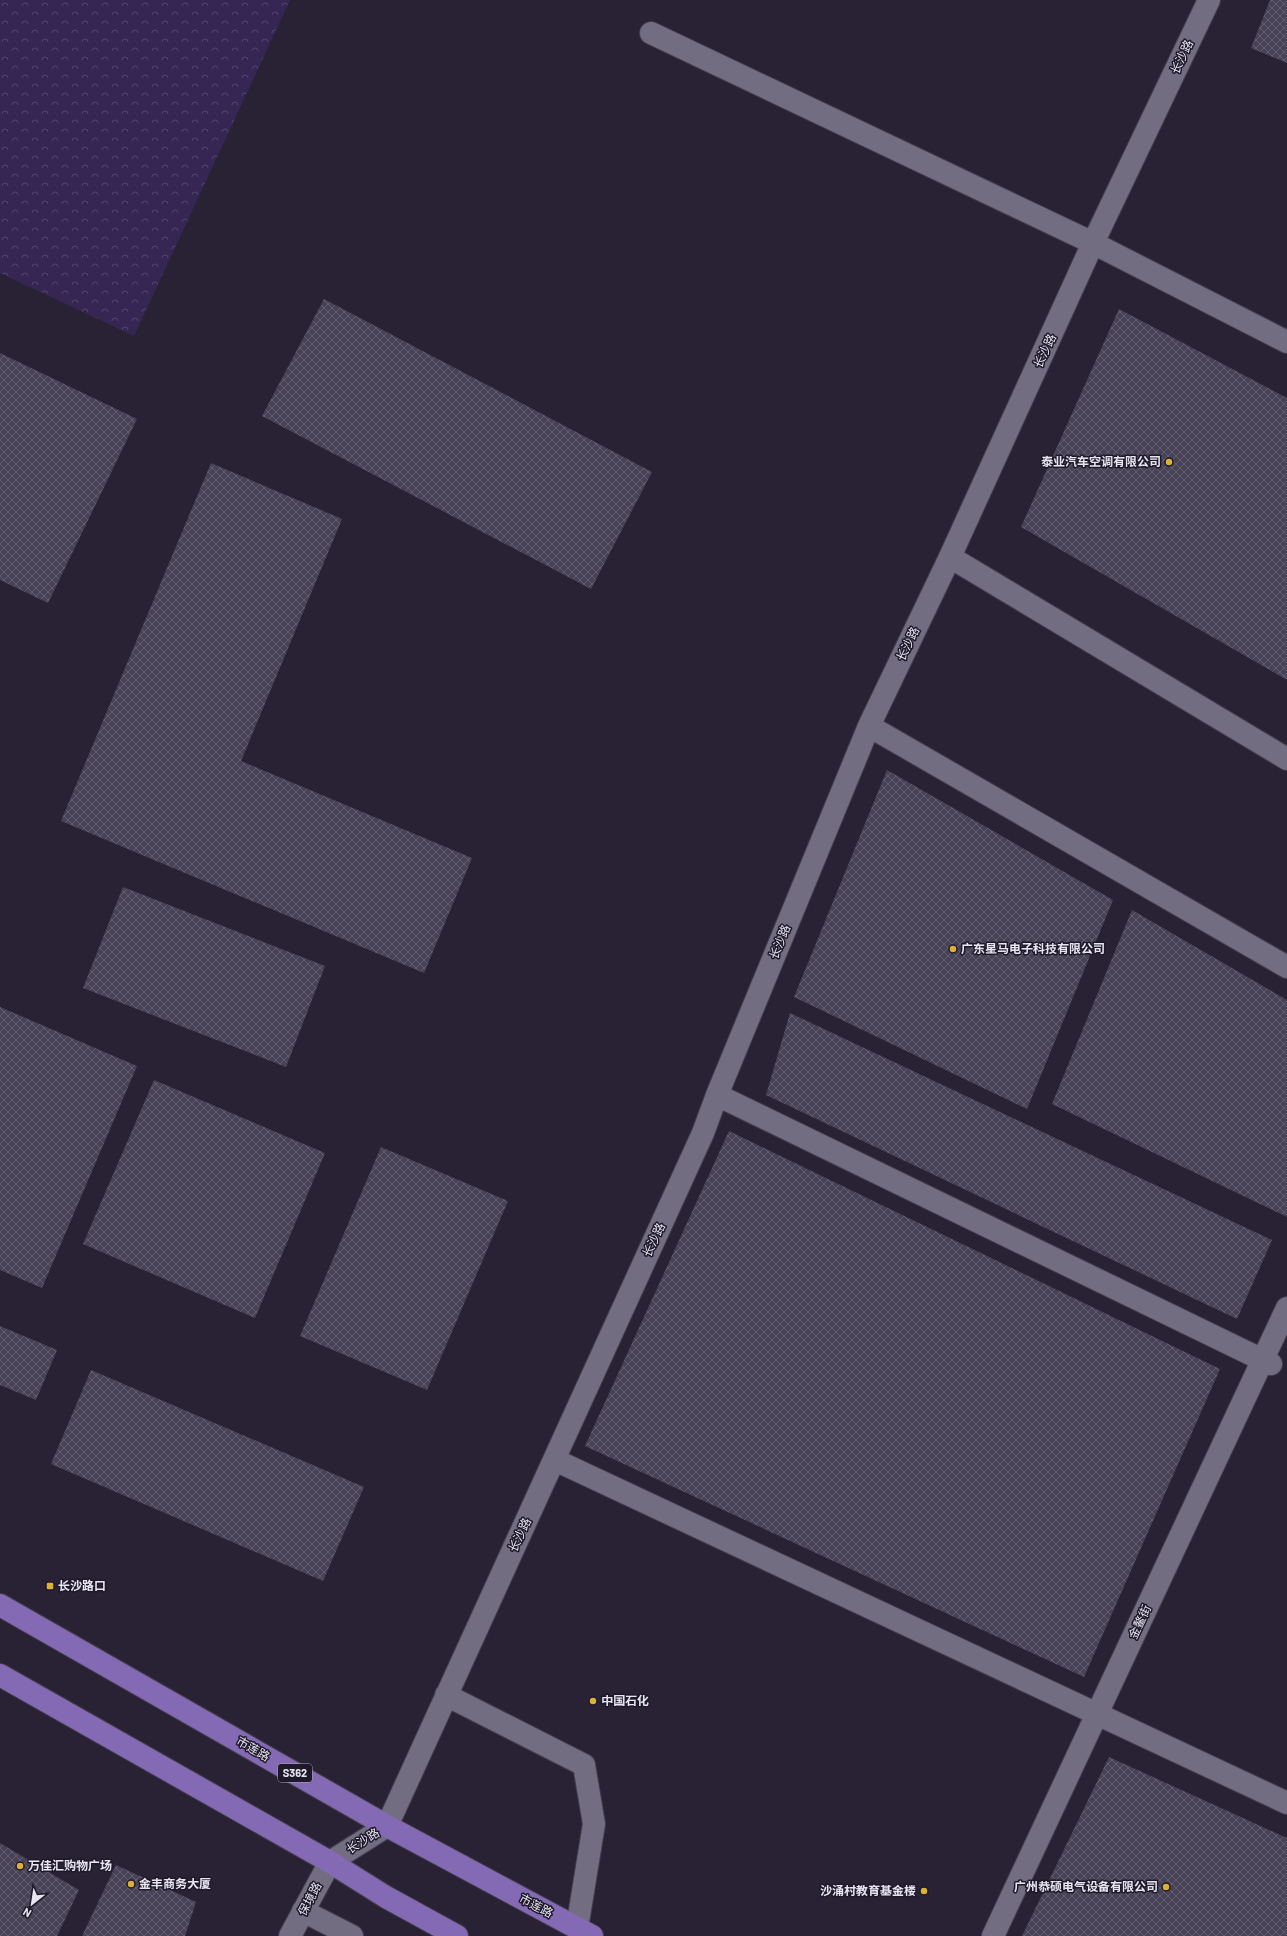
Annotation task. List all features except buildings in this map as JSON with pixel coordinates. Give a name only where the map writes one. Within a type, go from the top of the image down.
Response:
[{"type":"main road","name":"市莲路","points":[[0,1605],[387,1826],[584,1932]]},
{"type":"main road","points":[[0,1675],[330,1862],[386,1897],[457,1936]]},
{"type":"street","name":"长沙路","points":[[330,1862],[387,1826],[703,1133],[717,1095],[869,726],[950,557],[1093,244],[1209,0]]},
{"type":"street","points":[[651,33],[1093,244],[1287,342]]},
{"type":"street","points":[[950,557],[1287,759]]},
{"type":"street","points":[[869,726],[1287,967]]},
{"type":"street","points":[[717,1095],[1271,1364]]},
{"type":"street","name":"金鳌街","points":[[993,1936],[1287,1308]]},
{"type":"street","points":[[554,1460],[1287,1803]]},
{"type":"street","points":[[446,1695],[584,1765],[594,1824],[584,1932]]},
{"type":"street","name":"保境路","points":[[290,1936],[330,1862]]},
{"type":"street","points":[[303,1911],[352,1936]]},
{"type":"green space","points":[[0,0],[290,0],[134,336],[0,273]]},
{"type":"place","name":"泰业汽车空调有限公司","points":[[1169,462]]},
{"type":"place","name":"广东星马电子科技有限公司","points":[[953,949]]},
{"type":"place","name":"长沙路口","points":[[50,1586]]},
{"type":"place","name":"中国石化","points":[[593,1701]]},
{"type":"place","name":"万佳汇购物广场","points":[[20,1866]]},
{"type":"place","name":"金丰商务大厦","points":[[131,1884]]},
{"type":"place","name":"广州恭硕电气设备有限公司","points":[[1166,1887]]},
{"type":"place","name":"沙涌村教育基金楼","points":[[924,1891]]}]
